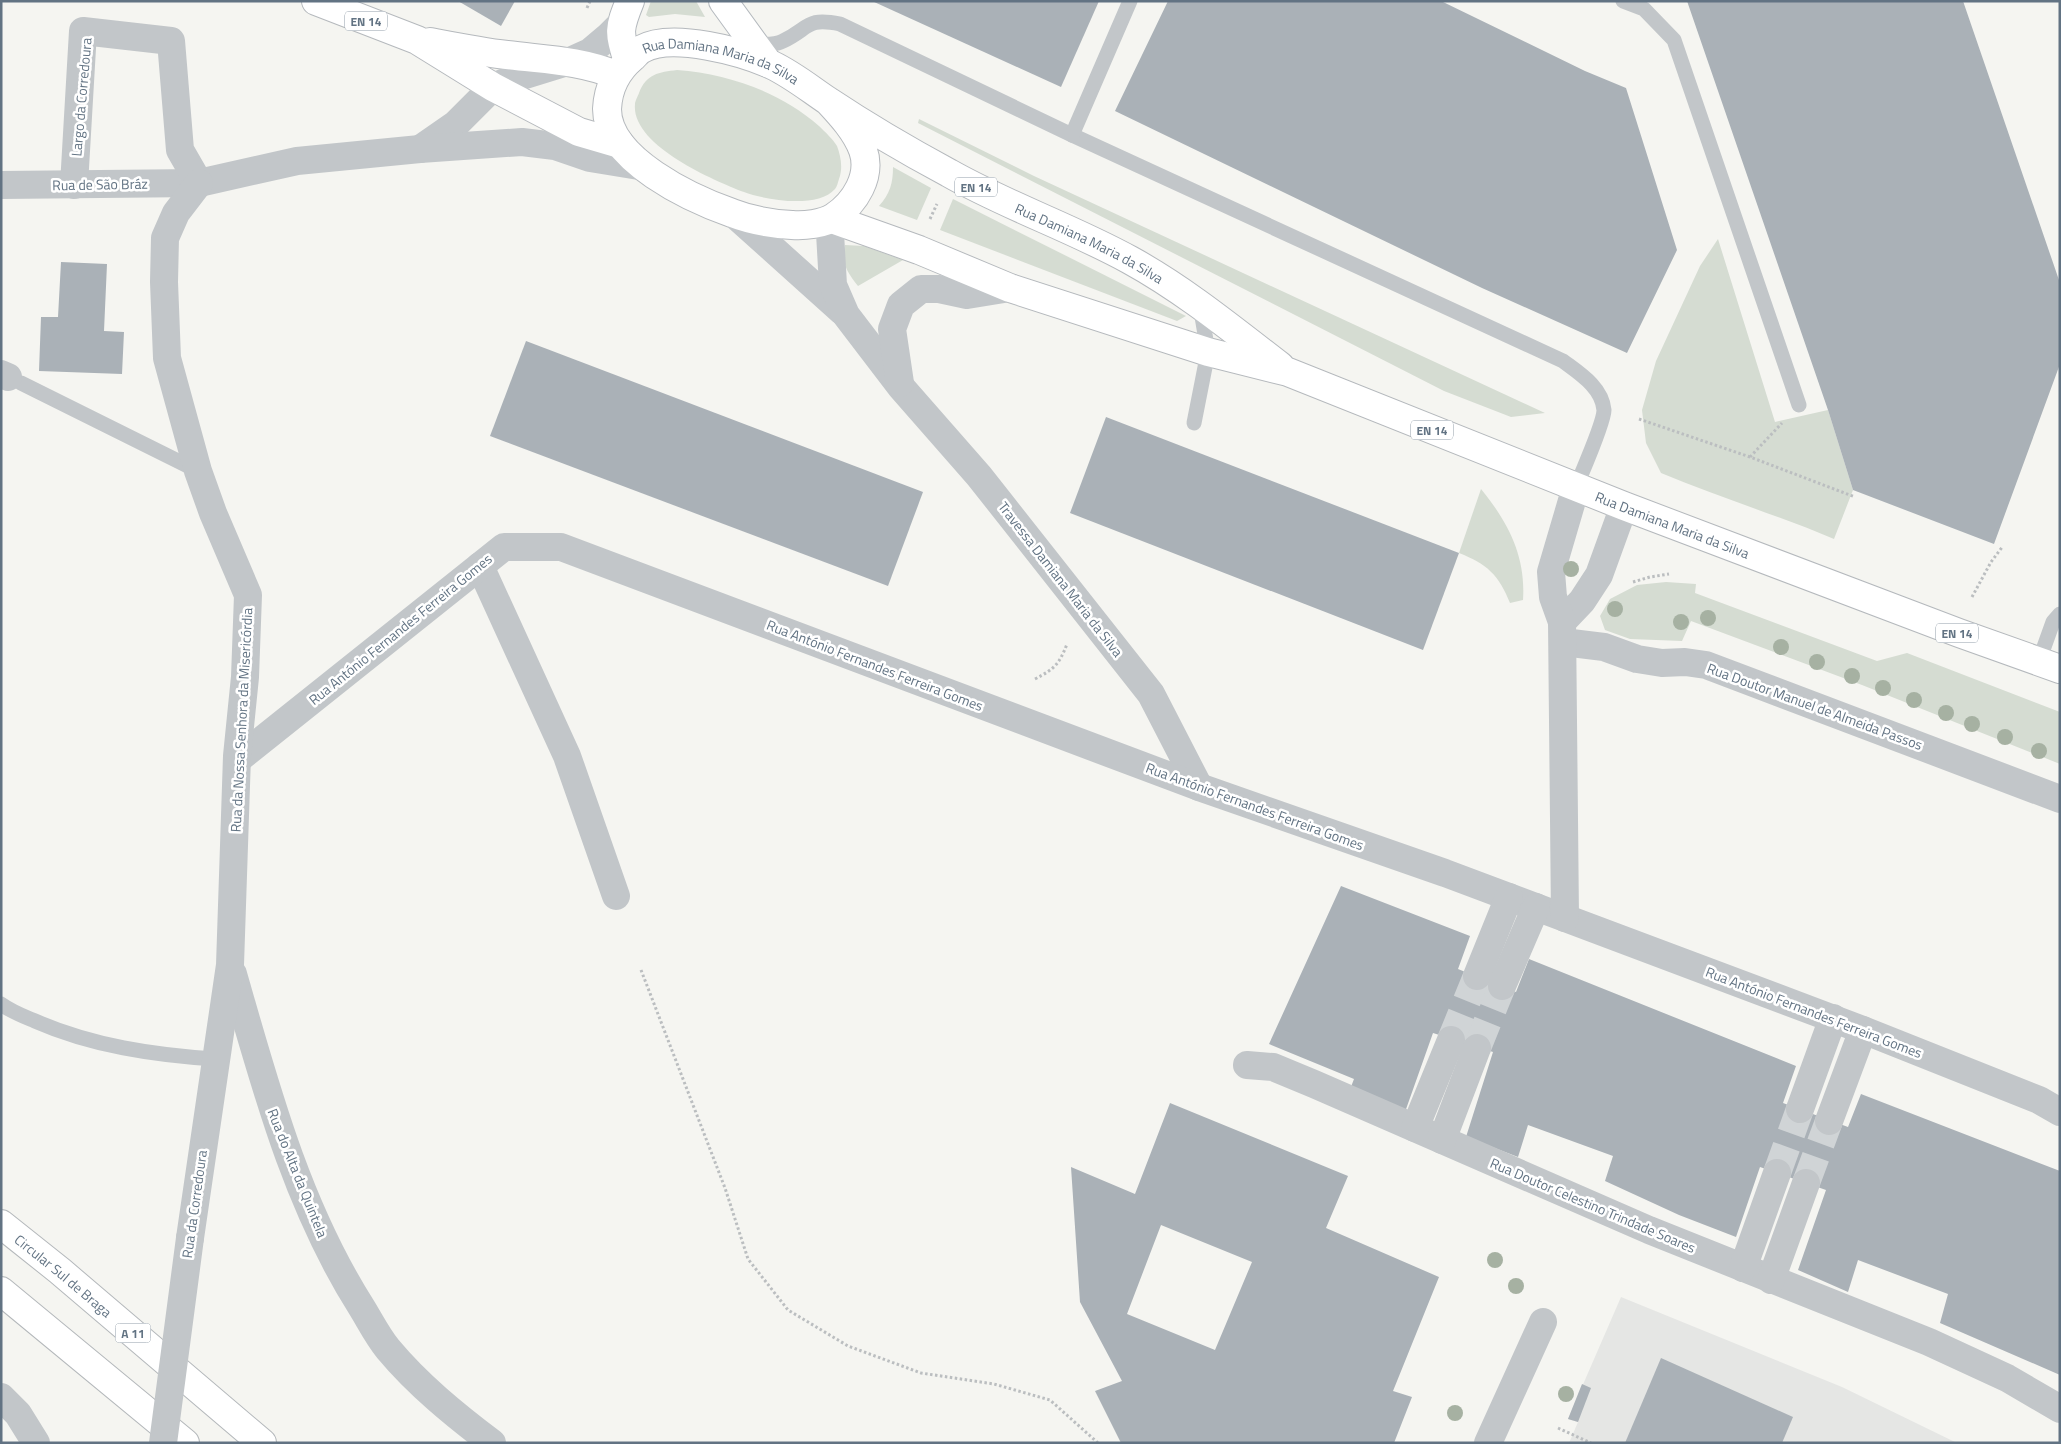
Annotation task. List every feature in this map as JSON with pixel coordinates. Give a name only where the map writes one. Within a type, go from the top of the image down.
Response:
[{"type":"main road","name":"Rua Damiana Maria da Silva","points":[[316,1],[417,40],[493,87],[580,132],[620,144]]},
{"type":"main road","points":[[723,1],[760,53]]},
{"type":"main road","points":[[622,68],[620,41],[625,12]]},
{"type":"main road","name":"Rua Damiana Maria da Silva","points":[[417,40],[508,55],[622,68]]},
{"type":"main road","name":"Rua Damiana Maria da Silva","points":[[1288,372],[1200,305],[1131,260],[951,174],[828,101],[760,53],[675,42],[642,48],[622,68],[609,90],[607,113],[612,131],[620,144],[658,177],[734,214],[793,225],[828,220],[919,250],[1010,288],[1208,352],[1288,372],[1624,506],[1959,633],[2049,665]]},
{"type":"main road","name":"Rua Damiana Maria da Silva","points":[[828,101],[847,122],[864,151],[865,171],[862,187],[852,202],[828,220]]},
{"type":"main road","name":"Circular Sul de Braga","points":[[1,1224],[60,1271],[262,1443]]},
{"type":"main road","points":[[1,1291],[185,1443]]},
{"type":"street","points":[[420,149],[456,124],[493,87],[570,61],[590,52],[609,36],[625,12]]},
{"type":"street","name":"Largo da Corredoura","points":[[74,185],[84,31],[171,41],[180,150],[199,184]]},
{"type":"street","points":[[199,184],[297,161],[420,149],[522,142],[555,146],[590,158],[645,166]]},
{"type":"street","name":"Rua de São Bráz","points":[[1,185],[199,184]]},
{"type":"street","name":"Rua da Nossa Senhora da Misericórdia","points":[[199,184],[176,213],[165,238],[164,282],[167,358],[198,471],[212,513],[248,595],[245,677],[237,760],[230,966]]},
{"type":"street","name":"Travessa Damiana Maria da Silva","points":[[734,214],[846,315],[901,387],[979,476],[1151,694],[1199,787]]},
{"type":"street","name":"Travessa Damiana Maria da Silva","points":[[828,220],[833,285],[846,315]]},
{"type":"street","points":[[901,387],[892,329],[901,305],[921,289],[938,289],[967,295],[1010,288]]},
{"type":"street","points":[[1565,918],[1563,632],[1553,598],[1552,572],[1576,487]]},
{"type":"street","points":[[1563,632],[1599,575],[1624,506]]},
{"type":"street","name":"Rua António Fernandes Ferreira Gomes","points":[[237,760],[504,547],[560,547],[1199,787],[1509,897],[1833,1018],[2039,1100],[2060,1112]]},
{"type":"street","points":[[480,566],[567,756],[616,896]]},
{"type":"street","name":"Rua Doutor Manuel de Almeida Passos","points":[[1563,632],[1637,659],[1662,663],[1685,662],[1706,665],[2060,799]]},
{"type":"street","points":[[1477,976],[1509,897]]},
{"type":"street","points":[[1502,986],[1536,907]]},
{"type":"street","name":"Rua da Corredoura","points":[[163,1443],[215,1059],[230,966]]},
{"type":"street","name":"Rua do Alta da Quintela","points":[[230,966],[272,1108],[315,1224],[351,1291],[388,1348],[450,1412],[492,1443]]},
{"type":"street","points":[[1800,1109],[1833,1018]]},
{"type":"street","points":[[1829,1121],[1864,1030]]},
{"type":"street","points":[[1414,1128],[1451,1040]]},
{"type":"street","points":[[1442,1140],[1477,1048]]},
{"type":"street","name":"Rua Doutor Celestino Trindade Soares","points":[[1247,1065],[1273,1067],[1649,1230],[1929,1342],[2007,1378],[2060,1409]]},
{"type":"street","points":[[1743,1268],[1777,1173]]},
{"type":"street","points":[[1771,1280],[1806,1183]]},
{"type":"street","points":[[1488,1443],[1543,1322]]},
{"type":"street","points":[[1,1396],[18,1414],[36,1443]]},
{"type":"lane","points":[[1072,135],[1130,1]]},
{"type":"lane","points":[[1623,1],[1644,9],[1674,40],[1799,404]]},
{"type":"lane","points":[[760,53],[767,44],[783,42],[808,23],[824,21],[840,24],[1072,135],[1563,361],[1585,376],[1597,391],[1604,410],[1601,424],[1576,487]]},
{"type":"lane","points":[[1194,423],[1208,352],[1200,305]]},
{"type":"lane","points":[[10,378],[198,471]]},
{"type":"lane","points":[[2049,665],[2053,622],[2060,614]]},
{"type":"lane","points":[[1,1004],[9,1010],[50,1028],[99,1043],[161,1055],[215,1059]]},
{"type":"path","points":[[928,225],[938,200]]},
{"type":"path","points":[[1750,457],[1799,404]]},
{"type":"path","points":[[1639,419],[1750,457],[1855,497]]},
{"type":"path","points":[[1972,597],[1991,562],[2003,546]]},
{"type":"path","points":[[1034,679],[1052,670],[1061,660],[1067,644]]},
{"type":"path","points":[[640,970],[725,1188],[748,1259],[788,1310],[848,1346],[921,1373],[994,1384],[1050,1400],[1098,1443]]},
{"type":"path","points":[[1558,1428],[1591,1443]]},
{"type":"shaded area","points":[[651,1],[696,1],[705,17],[675,14],[649,17],[646,15]]},
{"type":"shaded area","points":[[677,70],[716,76],[753,87],[788,103],[804,114],[819,126],[837,146],[841,167],[836,188],[827,195],[804,201],[765,198],[744,192],[713,179],[676,159],[646,133],[637,119],[635,103],[642,87],[649,78],[659,73]]},
{"type":"shaded area","points":[[919,119],[1034,176],[1545,413],[1511,417],[1444,391],[918,123]]},
{"type":"shaded area","points":[[893,167],[931,188],[917,220],[879,206],[890,188]]},
{"type":"shaded area","points":[[953,199],[1186,316],[1177,321],[940,230]]},
{"type":"shaded area","points":[[1718,239],[1775,422],[1828,410],[1853,490],[1834,539],[1661,473],[1646,443],[1642,410],[1656,361],[1700,266]]},
{"type":"shaded area","points":[[845,245],[864,246],[903,260],[858,286],[846,267],[844,258]]},
{"type":"shaded area","points":[[1481,489],[1491,501],[1513,540],[1522,569],[1523,600],[1510,603],[1501,585],[1485,566],[1459,553]]},
{"type":"shaded area","points":[[1666,582],[1696,584],[1695,593],[1877,661],[1907,653],[2060,712],[2060,764],[1862,685],[1691,621],[1682,641],[1630,639],[1605,630],[1600,616],[1610,599],[1637,585]]},
{"type":"shaded area","points":[[1621,1297],[1842,1387],[1957,1443],[1569,1443],[1578,1422],[1568,1419]]},
{"type":"building","points":[[458,1],[515,1],[501,26]]},
{"type":"building","points":[[872,1],[1099,1],[1061,87]]},
{"type":"building","points":[[1168,1],[1441,1],[1585,71],[1626,88],[1677,250],[1627,353],[1482,288],[1115,111]]},
{"type":"building","points":[[1687,1],[1963,1],[2060,283],[2060,364],[1994,544],[1853,490],[1828,410]]},
{"type":"building","points":[[61,262],[107,264],[104,331],[124,332],[122,374],[39,371],[41,317],[58,317]]},
{"type":"building","points":[[526,341],[923,492],[888,586],[490,436]]},
{"type":"building","points":[[1106,417],[1459,553],[1423,650],[1070,513]]},
{"type":"building","points":[[1341,886],[1470,936],[1458,969],[1490,982],[1516,992],[1529,959],[1796,1066],[1783,1103],[1848,1127],[1861,1094],[2060,1171],[2060,1375],[1940,1323],[1948,1294],[1858,1260],[1848,1292],[1798,1270],[1826,1190],[1760,1167],[1736,1237],[1679,1215],[1605,1181],[1613,1156],[1528,1125],[1518,1157],[1466,1137],[1493,1052],[1433,1033],[1405,1112],[1349,1092],[1354,1079],[1269,1044]]},
{"type":"building","points":[[1170,1103],[1348,1176],[1326,1228],[1439,1277],[1393,1391],[1412,1397],[1394,1443],[1121,1443],[1095,1391],[1122,1381],[1080,1302],[1071,1167],[1135,1194]],"holes":[[[1161,1225],[1252,1262],[1215,1350],[1127,1314]]]},
{"type":"building","points":[[1661,1358],[1793,1417],[1782,1443],[1625,1443]]},
{"type":"building","points":[[1582,1384],[1591,1388],[1578,1422],[1568,1419]]},
{"type":"tunnel","points":[[1451,1040],[1477,976]]},
{"type":"tunnel","points":[[1477,1048],[1502,986]]},
{"type":"tunnel","points":[[1777,1173],[1800,1109]]},
{"type":"tunnel","points":[[1806,1183],[1829,1121]]}]
